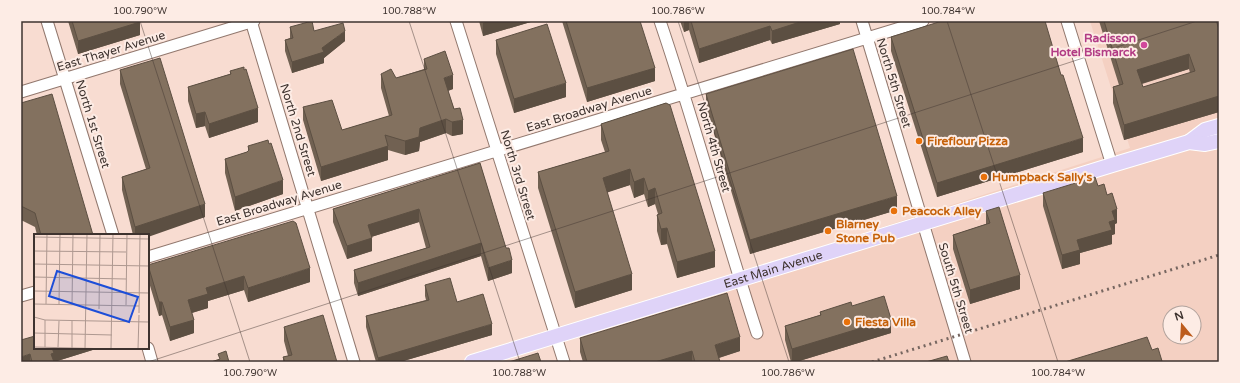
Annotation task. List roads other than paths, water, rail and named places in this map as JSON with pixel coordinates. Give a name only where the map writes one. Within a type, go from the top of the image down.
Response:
[{"type":"main road","name":"East Main Avenue","points":[[472,362],[923,222],[1189,142],[1205,130],[1219,126]]},
{"type":"main road","name":"East Main Avenue","points":[[1189,142],[1205,144],[1219,141]]},
{"type":"street","name":"North 1st Street","points":[[47,21],[113,234]]},
{"type":"street","name":"East Thayer Avenue","points":[[21,92],[252,21]]},
{"type":"street","name":"North 2nd Street","points":[[252,21],[354,362]]},
{"type":"street","name":"North 3rd Street","points":[[456,21],[564,362]]},
{"type":"street","name":"North 4th Street","points":[[660,21],[685,94],[757,333]]},
{"type":"street","name":"North 5th Street","points":[[862,21],[923,222]]},
{"type":"street","name":"East Broadway Avenue","points":[[149,257],[922,21]]},
{"type":"street","points":[[1067,21],[1112,165]]},
{"type":"street","name":"South 5th Street","points":[[923,222],[965,362]]},
{"type":"street","points":[[21,296],[34,292]]},
{"type":"street","points":[[148,349],[152,362]]},
{"type":"railway","points":[[872,362],[1219,255]]},
{"type":"place","name":"Radisson Hotel Bismarck","points":[[1144,45]]},
{"type":"place","name":"Fireflour Pizza","points":[[919,141]]},
{"type":"place","name":"Humpback Sally's","points":[[984,177]]},
{"type":"place","name":"Peacock Alley","points":[[894,211]]},
{"type":"place","name":"Blarney Stone Pub","points":[[828,231]]},
{"type":"place","name":"Fiesta Villa","points":[[847,322]]}]
